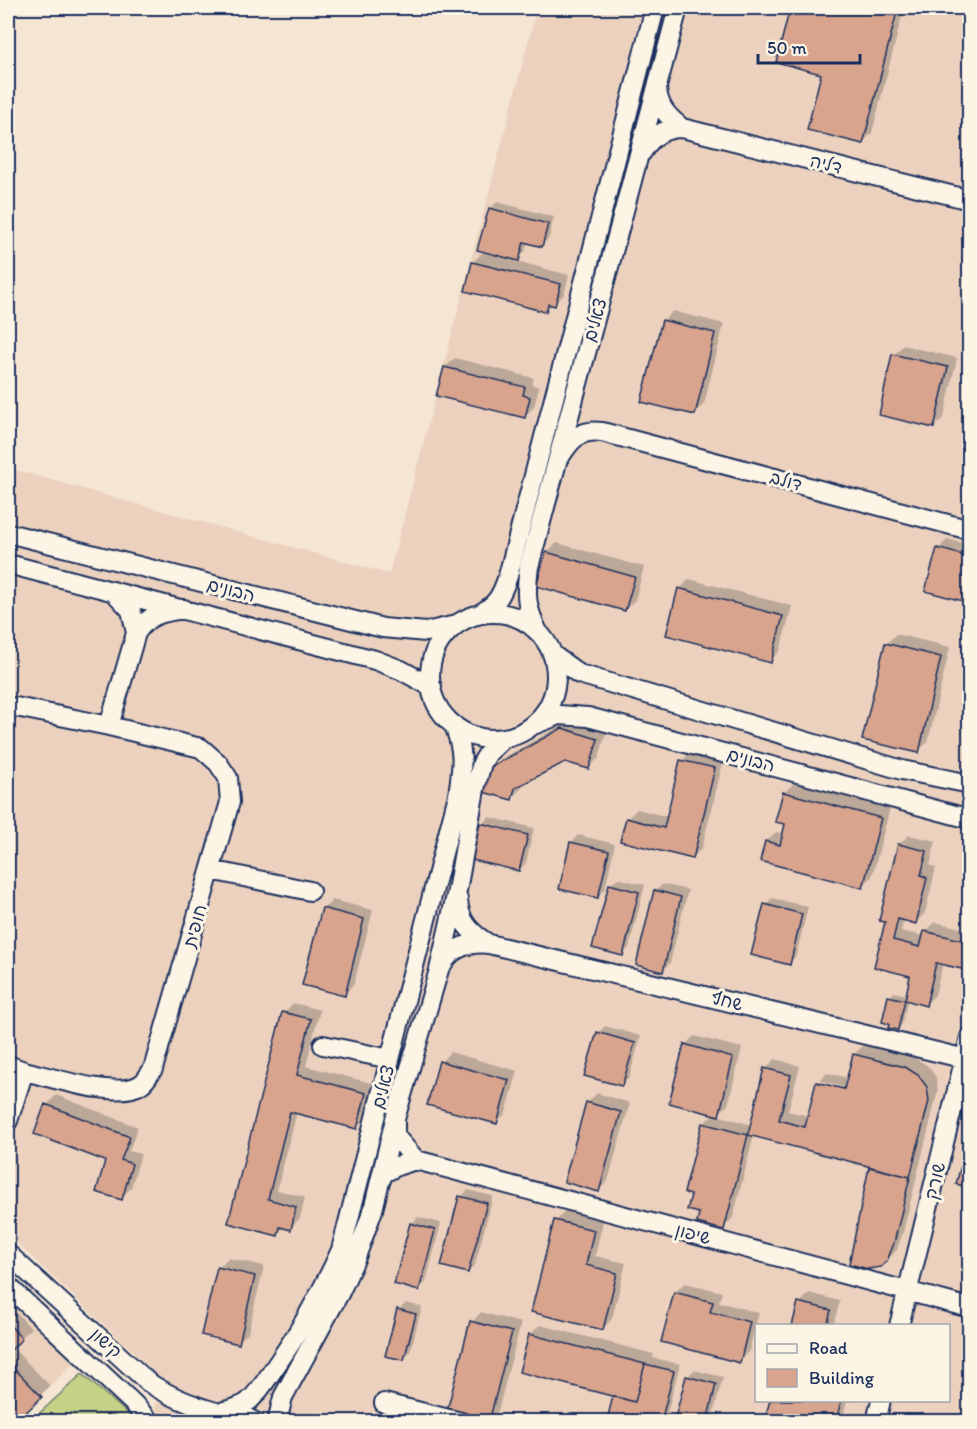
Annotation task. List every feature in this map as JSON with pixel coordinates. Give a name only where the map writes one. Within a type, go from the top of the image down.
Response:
[{"type":"street","name":"צאלים","points":[[478,615],[492,607],[508,576],[655,8]]},
{"type":"street","name":"צאלים","points":[[538,632],[528,610],[526,585],[529,567],[678,8]]},
{"type":"street","points":[[657,86],[662,108],[667,116],[682,128]]},
{"type":"street","points":[[638,158],[656,134],[682,128]]},
{"type":"street","name":"דליה","points":[[682,128],[969,200]]},
{"type":"street","name":"דולב","points":[[575,396],[577,409],[602,432]]},
{"type":"street","name":"דולב","points":[[558,460],[573,439],[582,433],[602,432],[969,530]]},
{"type":"street","name":"הבונים","points":[[8,533],[383,628],[426,632],[456,626]]},
{"type":"street","name":"הבונים","points":[[8,564],[375,660],[401,670],[432,687]]},
{"type":"street","points":[[113,591],[131,610],[136,633]]},
{"type":"street","points":[[109,726],[136,633],[145,620],[153,616],[184,609]]},
{"type":"street","points":[[494,613],[525,622],[547,643],[556,670],[552,700],[544,714],[524,731],[504,738],[486,739],[469,734],[454,725],[440,708],[432,687],[431,670],[435,653],[443,638],[456,626],[478,615],[494,613]]},
{"type":"street","name":"הבונים","points":[[552,655],[579,674],[902,770],[969,784]]},
{"type":"street","name":"חופית","points":[[8,711],[16,707],[201,748],[218,763],[228,778],[230,802],[153,1069],[141,1084],[123,1090],[103,1089],[16,1068],[8,1122]]},
{"type":"street","name":"הבונים","points":[[533,725],[559,716],[588,717],[969,819]]},
{"type":"street","name":"צאלים","points":[[189,1422],[202,1415],[237,1408],[249,1402],[295,1338],[323,1290],[341,1250],[458,795],[462,751],[454,725]]},
{"type":"street","name":"צאלים","points":[[277,1422],[283,1397],[340,1292],[373,1210],[395,1119],[439,970],[458,891],[475,789],[482,763],[495,745],[504,738]]},
{"type":"street","points":[[211,870],[310,891]]},
{"type":"street","name":"שחף","points":[[458,891],[460,915],[463,922],[476,937],[489,944]]},
{"type":"street","name":"שחף","points":[[439,970],[448,955],[458,948],[469,944],[489,944],[967,1059]]},
{"type":"street","name":"שורק","points":[[900,1324],[967,1059],[969,1036]]},
{"type":"street","points":[[323,1045],[390,1059]]},
{"type":"street","points":[[373,1210],[382,1174],[416,1160],[395,1136],[395,1119]]},
{"type":"street","name":"שיפון","points":[[416,1160],[969,1308]]},
{"type":"street","name":"קישון","points":[[8,1254],[148,1382],[165,1394],[184,1403],[244,1415],[255,1422]]},
{"type":"street","name":"קישון","points":[[8,1286],[134,1404],[150,1422]]},
{"type":"street","points":[[876,1422],[881,1402]]},
{"type":"street","points":[[384,1403],[461,1422]]},
{"type":"shaded area","points":[[537,8],[969,8],[969,1421],[151,1421],[162,1379],[8,1235],[8,468],[389,574]]},
{"type":"shaded area","points":[[8,1299],[76,1361],[13,1422],[8,1421]]},
{"type":"green space","points":[[82,1374],[133,1418],[132,1421],[31,1421]]},
{"type":"building","points":[[790,8],[898,8],[863,144],[807,130],[821,74],[776,62]]},
{"type":"building","points":[[489,208],[548,224],[542,247],[524,242],[519,261],[477,250]]},
{"type":"building","points":[[472,262],[561,284],[555,306],[548,304],[546,312],[465,291]]},
{"type":"building","points":[[662,320],[715,333],[695,415],[641,402]]},
{"type":"building","points":[[892,354],[948,367],[934,428],[879,415]]},
{"type":"building","points":[[444,367],[525,387],[523,395],[530,397],[525,418],[436,396]]},
{"type":"building","points":[[937,548],[970,557],[970,603],[925,591]]},
{"type":"building","points":[[546,552],[635,577],[625,611],[536,586]]},
{"type":"building","points":[[678,588],[783,616],[771,663],[666,635]]},
{"type":"building","points":[[885,643],[941,657],[919,753],[862,740]]},
{"type":"building","points":[[562,728],[598,739],[589,769],[565,762],[515,788],[512,800],[483,792],[489,768]]},
{"type":"building","points":[[680,760],[715,768],[693,859],[620,841],[626,818],[664,828]]},
{"type":"building","points":[[783,792],[881,818],[863,888],[760,861],[765,841],[780,845],[785,824],[775,822]]},
{"type":"building","points":[[480,823],[528,835],[519,871],[472,860]]},
{"type":"building","points":[[570,842],[609,851],[598,898],[559,889]]},
{"type":"building","points":[[898,844],[927,851],[921,875],[927,878],[916,924],[898,919],[893,940],[920,947],[924,931],[970,942],[970,956],[966,970],[936,963],[926,1006],[905,1000],[910,976],[874,967],[885,922],[879,921]]},
{"type":"building","points":[[609,884],[639,892],[623,956],[592,948]]},
{"type":"building","points":[[654,890],[681,897],[663,972],[636,965]]},
{"type":"building","points":[[764,904],[802,914],[790,965],[751,955]]},
{"type":"building","points":[[322,908],[364,919],[345,996],[302,985]]},
{"type":"building","points":[[888,996],[905,1000],[898,1030],[888,1028],[889,1024],[882,1022]]},
{"type":"building","points":[[282,1012],[311,1019],[297,1075],[366,1093],[357,1129],[290,1112],[268,1199],[296,1207],[291,1230],[280,1227],[278,1236],[228,1223]]},
{"type":"building","points":[[597,1032],[635,1043],[622,1086],[584,1076]]},
{"type":"building","points":[[684,1044],[733,1058],[719,1116],[669,1103]]},
{"type":"building","points":[[853,1054],[905,1067],[918,1075],[927,1087],[929,1101],[910,1177],[748,1135],[764,1068],[791,1075],[779,1120],[805,1127],[816,1082],[844,1089]]},
{"type":"building","points":[[439,1061],[509,1080],[497,1124],[427,1105]]},
{"type":"building","points":[[586,1102],[621,1112],[599,1192],[564,1182]]},
{"type":"building","points":[[45,1104],[130,1137],[121,1160],[132,1164],[122,1200],[96,1192],[105,1161],[34,1134]]},
{"type":"building","points":[[702,1123],[748,1135],[724,1230],[697,1223],[699,1213],[687,1210],[691,1195],[684,1193]]},
{"type":"building","points":[[970,1137],[970,1188],[956,1184]]},
{"type":"building","points":[[869,1167],[910,1177],[894,1243],[887,1261],[881,1267],[868,1269],[849,1264]]},
{"type":"building","points":[[459,1196],[487,1203],[468,1273],[441,1266]]},
{"type":"building","points":[[554,1220],[594,1230],[586,1265],[617,1273],[603,1330],[531,1312]]},
{"type":"building","points":[[410,1223],[435,1230],[419,1291],[394,1284]]},
{"type":"building","points":[[217,1267],[255,1276],[239,1344],[201,1335]]},
{"type":"building","points":[[674,1292],[713,1302],[710,1312],[750,1322],[740,1363],[661,1342]]},
{"type":"building","points":[[798,1302],[831,1310],[828,1324],[792,1324]]},
{"type":"building","points":[[397,1309],[416,1314],[404,1360],[385,1356]]},
{"type":"building","points":[[470,1321],[512,1332],[489,1422],[447,1411]]},
{"type":"building","points":[[8,1323],[22,1339],[8,1353]]},
{"type":"building","points":[[529,1334],[645,1364],[635,1402],[519,1372]]},
{"type":"building","points":[[8,1362],[42,1397],[16,1422],[8,1422]]},
{"type":"building","points":[[645,1364],[674,1371],[661,1422],[607,1420],[613,1396],[635,1402]]},
{"type":"building","points":[[686,1376],[716,1384],[707,1422],[674,1422]]},
{"type":"building","points":[[769,1402],[841,1402],[836,1422],[764,1422]]}]
